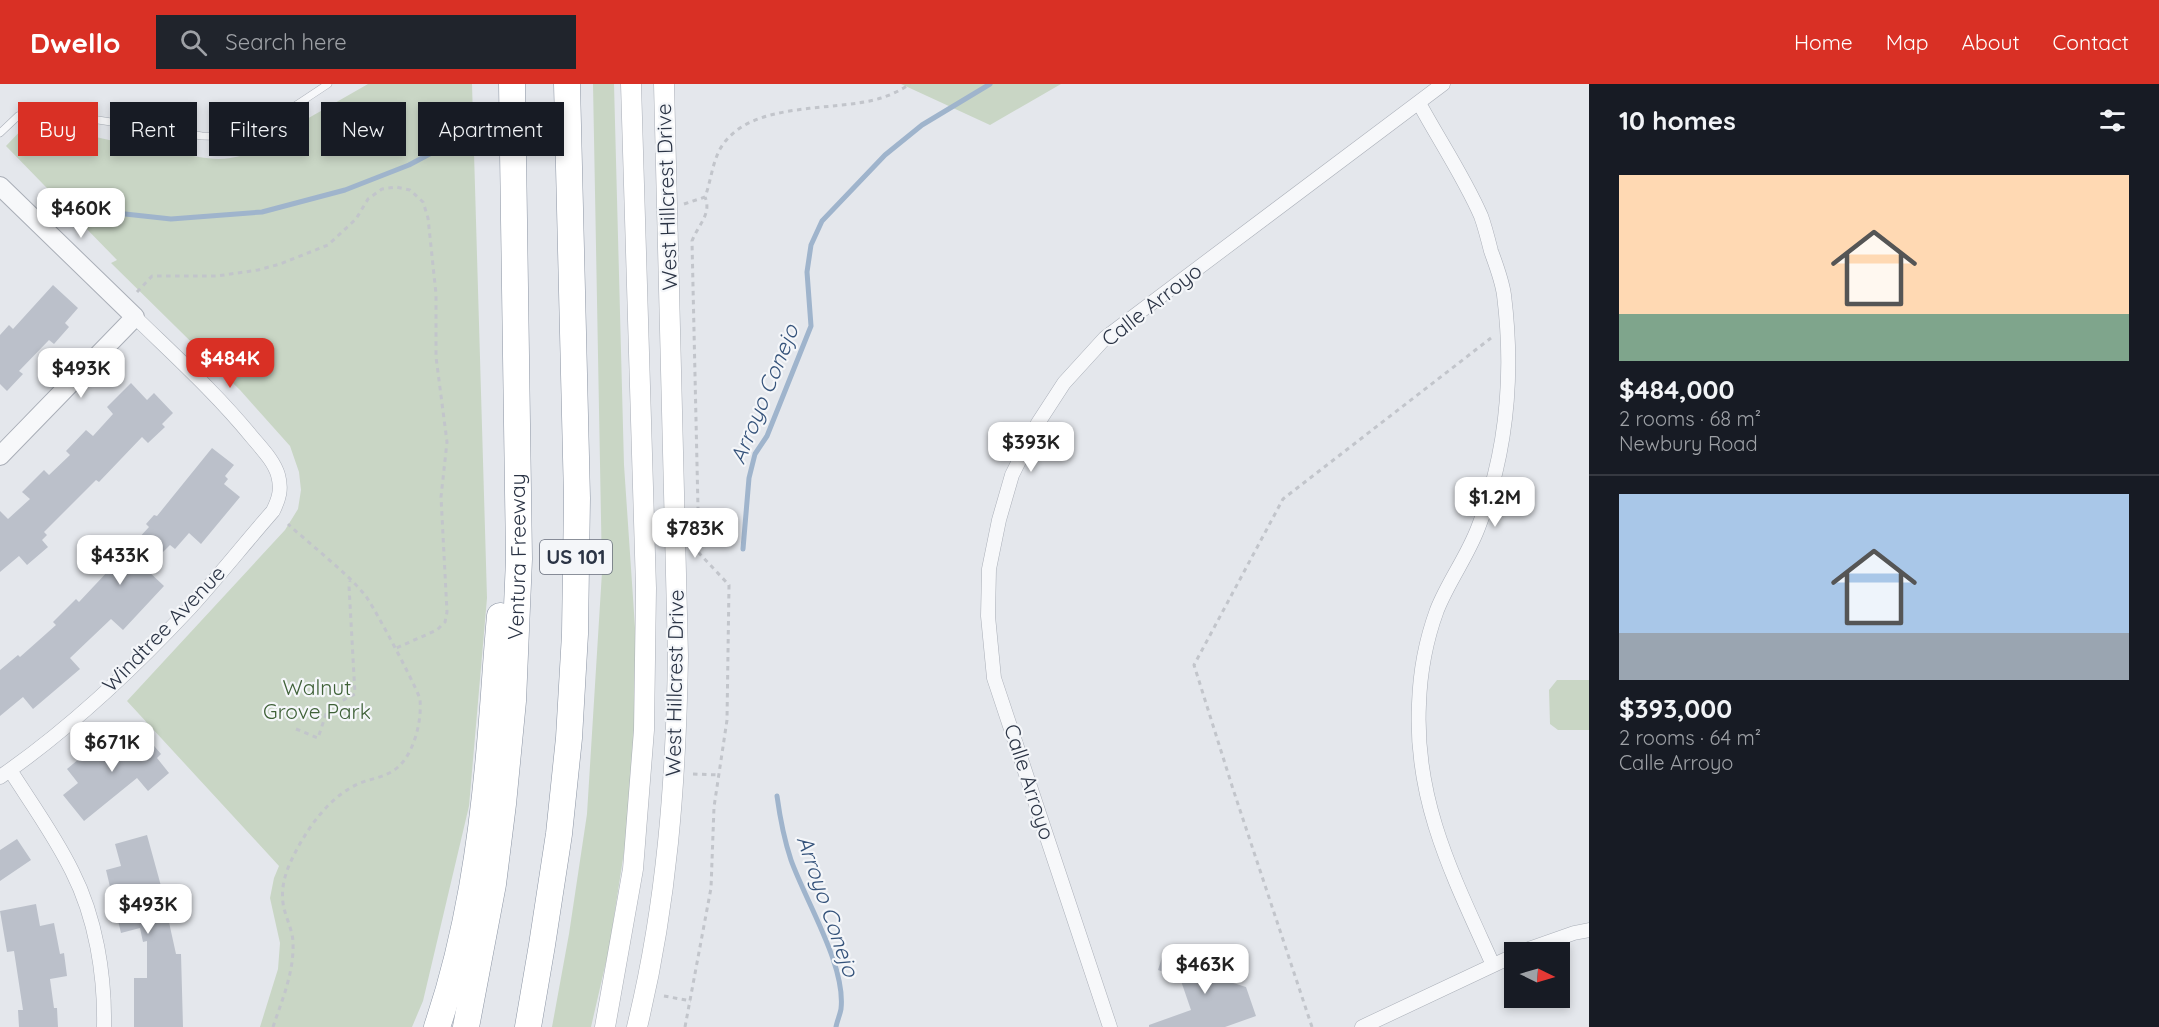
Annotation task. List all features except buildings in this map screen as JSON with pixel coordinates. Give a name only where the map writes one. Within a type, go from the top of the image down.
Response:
[{"type":"highway","name":"Ventura Freeway","points":[[466,1027],[491,896],[513,701],[519,559],[512,84]]},
{"type":"highway","name":"US 101","points":[[528,1027],[558,834],[569,738],[575,634],[577,498],[567,84]]},
{"type":"highway","points":[[437,1027],[458,955],[475,874],[490,746],[500,617],[519,559]]},
{"type":"main road","name":"West Hillcrest Drive","points":[[605,1027],[633,869],[644,730],[646,588],[632,84]]},
{"type":"main road","name":"West Hillcrest Drive","points":[[637,1027],[665,877],[677,725],[678,656],[664,84]]},
{"type":"street","name":"Calle Arroyo","points":[[1110,1027],[994,678],[988,616],[988,569],[1012,475],[1038,423],[1064,383],[1105,338],[1443,84]]},
{"type":"street","points":[[1419,104],[1481,216],[1504,293],[1509,382],[1507,417],[1498,466],[1477,532],[1437,610],[1423,658],[1419,705],[1419,760],[1428,804],[1441,846],[1493,965]]},
{"type":"street","points":[[0,186],[135,317],[0,456]]},
{"type":"street","name":"Windtree Avenue","points":[[5,773],[125,674],[190,608],[273,511],[279,500],[280,488],[277,473],[269,458],[233,414],[135,317]]},
{"type":"street","points":[[5,773],[61,851],[81,893],[96,939],[102,981],[104,1027]]},
{"type":"street","points":[[1548,942],[1589,930]]},
{"type":"street","points":[[1362,1027],[1504,960]]},
{"type":"lane","points":[[0,133],[18,116],[31,110],[45,110],[202,136],[237,137],[257,131],[328,84]]},
{"type":"path","points":[[686,1027],[711,888],[714,807],[727,720],[729,585],[699,555],[692,241],[696,229],[708,211],[709,206],[705,197],[713,165],[721,148],[742,127],[772,114],[881,98],[910,84]]},
{"type":"path","points":[[137,292],[152,276],[217,276],[258,270],[328,245],[358,219],[368,199],[382,189],[396,187],[410,190],[423,202],[428,218],[436,294],[436,357],[447,442],[441,497],[447,612],[445,622],[437,630],[394,649]]},
{"type":"path","points":[[667,206],[705,197]]},
{"type":"path","points":[[1312,1027],[1194,665],[1283,499],[1488,340],[1506,330]]},
{"type":"path","points":[[273,1027],[285,993],[291,965],[293,942],[283,904],[283,882],[291,861],[303,838],[320,815],[336,799],[352,787],[396,770],[407,759],[417,735],[420,699],[366,597],[288,524]]},
{"type":"path","points":[[296,729],[318,738],[328,708],[355,694],[350,581]]},
{"type":"path","points":[[693,774],[720,775]]},
{"type":"path","points":[[664,996],[691,1001]]},
{"type":"green space","name":"Walnut Grove Park","points":[[368,84],[472,84],[473,102],[418,102],[418,156],[474,156],[487,598],[469,806],[423,1001],[412,1027],[260,1027],[278,969],[280,943],[270,898],[279,866],[127,701],[285,530],[298,509],[301,490],[299,472],[290,446],[240,390],[111,263],[117,260],[6,146],[18,133],[18,156],[98,156],[98,137],[110,140],[110,156],[192,156],[218,159],[239,156],[309,156],[309,118],[321,111],[321,156],[406,156],[406,102],[337,102]]},
{"type":"green space","points":[[593,84],[614,84],[624,465],[636,642],[634,740],[627,833],[609,949],[591,1027],[552,1027],[587,814],[602,572]]},
{"type":"green space","points":[[901,84],[1061,84],[990,125]]},
{"type":"green space","points":[[1557,680],[1589,680],[1589,730],[1558,730],[1550,724],[1549,690]]},
{"type":"waterway","name":"Arroyo Conejo","points":[[743,549],[749,478],[755,454],[767,436],[811,326],[807,272],[811,245],[822,221],[885,155],[922,125],[990,84]]},
{"type":"waterway","points":[[70,208],[171,219],[262,212],[345,190],[426,156]]},
{"type":"waterway","name":"Arroyo Conejo","points":[[777,796],[782,828],[791,860],[824,934],[837,973],[841,992],[841,1009],[836,1027]]}]
